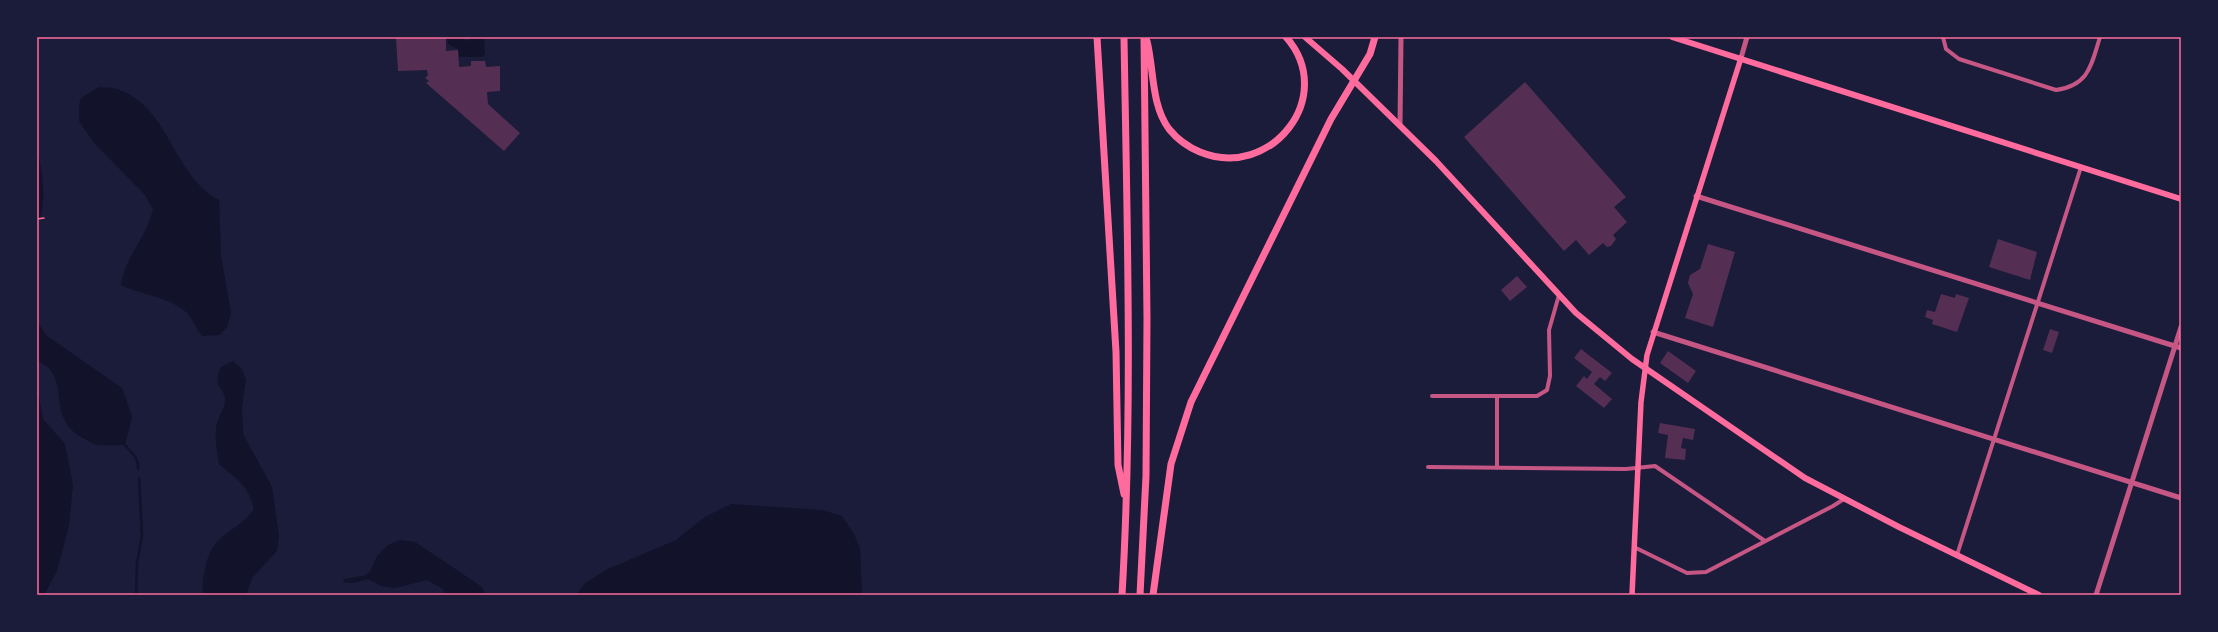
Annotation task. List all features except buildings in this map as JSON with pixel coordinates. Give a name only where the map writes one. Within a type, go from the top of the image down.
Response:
[{"type":"highway","points":[[1097,37],[1116,352],[1118,465],[1127,508]]},
{"type":"highway","points":[[1122,595],[1127,508],[1129,344],[1124,37]]},
{"type":"highway","points":[[1145,37],[1152,62],[1155,94],[1160,114],[1168,128],[1178,140],[1194,150],[1224,159],[1254,154],[1268,148],[1288,130],[1296,116],[1302,100],[1304,84],[1302,69],[1297,54],[1286,37]]},
{"type":"highway","points":[[1140,595],[1146,476],[1147,333],[1145,37]]},
{"type":"highway","points":[[1153,595],[1171,464],[1191,402],[1311,158],[1370,54],[1375,37]]},
{"type":"main road","points":[[1304,37],[1354,81],[1436,161],[1559,295],[1602,336],[1644,368],[1805,478],[1844,499],[2039,595]]},
{"type":"main road","points":[[1672,37],[2181,199]]},
{"type":"main road","points":[[1632,595],[1644,368],[1653,332],[1741,58]]},
{"type":"street","points":[[1400,125],[1401,37]]},
{"type":"street","points":[[1741,58],[1747,37]]},
{"type":"street","points":[[1943,37],[1946,49],[1959,59],[2056,90],[2071,88],[2082,80],[2091,64],[2100,37]]},
{"type":"street","points":[[1958,555],[2081,168]]},
{"type":"street","points":[[1696,196],[2181,348]]},
{"type":"street","points":[[1432,396],[1537,396],[1547,390],[1550,376],[1549,330],[1559,295]]},
{"type":"street","points":[[2096,595],[2181,327]]},
{"type":"street","points":[[1653,332],[2181,498]]},
{"type":"street","points":[[1497,397],[1497,468]]},
{"type":"street","points":[[1428,467],[1626,469],[1638,466],[1656,466],[1765,541]]},
{"type":"street","points":[[1634,547],[1692,574],[1706,572],[1844,499]]},
{"type":"path","points":[[37,219],[44,218]]},
{"type":"shaded area","points":[[447,37],[458,37],[467,41],[475,37],[480,37],[484,39],[485,54],[482,57],[459,57],[458,49],[448,44]]},
{"type":"shaded area","points":[[99,87],[118,89],[137,99],[150,112],[161,127],[191,175],[204,189],[219,200],[221,256],[231,313],[227,327],[220,335],[202,336],[189,315],[182,309],[166,300],[121,285],[127,265],[146,229],[153,209],[145,195],[94,143],[79,121],[79,105],[81,98]]},
{"type":"shaded area","points":[[37,147],[42,177],[43,197],[37,226]]},
{"type":"shaded area","points":[[37,322],[47,336],[122,388],[132,417],[125,445],[97,445],[91,443],[71,429],[64,419],[55,377],[49,368],[38,361],[37,373]]},
{"type":"shaded area","points":[[233,361],[242,369],[246,380],[242,408],[243,434],[272,487],[279,536],[277,551],[252,578],[246,595],[204,595],[202,586],[208,557],[213,547],[219,540],[247,518],[254,509],[249,494],[245,488],[236,478],[219,464],[216,447],[218,420],[225,402],[223,391],[219,386],[218,379],[221,367]]},
{"type":"shaded area","points":[[37,386],[43,419],[65,444],[73,485],[69,525],[57,571],[44,595],[37,595]]},
{"type":"shaded area","points":[[731,504],[822,510],[842,516],[854,534],[860,549],[862,595],[576,595],[585,583],[608,569],[676,540],[705,517]]},
{"type":"shaded area","points":[[400,540],[415,542],[482,587],[486,595],[445,595],[443,589],[427,580],[395,588],[381,586],[368,579],[353,583],[343,582],[344,579],[363,576],[370,572],[377,556],[388,545]]},
{"type":"waterway","points":[[125,445],[136,458],[138,469]]},
{"type":"waterway","points":[[136,595],[137,563],[142,536],[139,478]]}]
